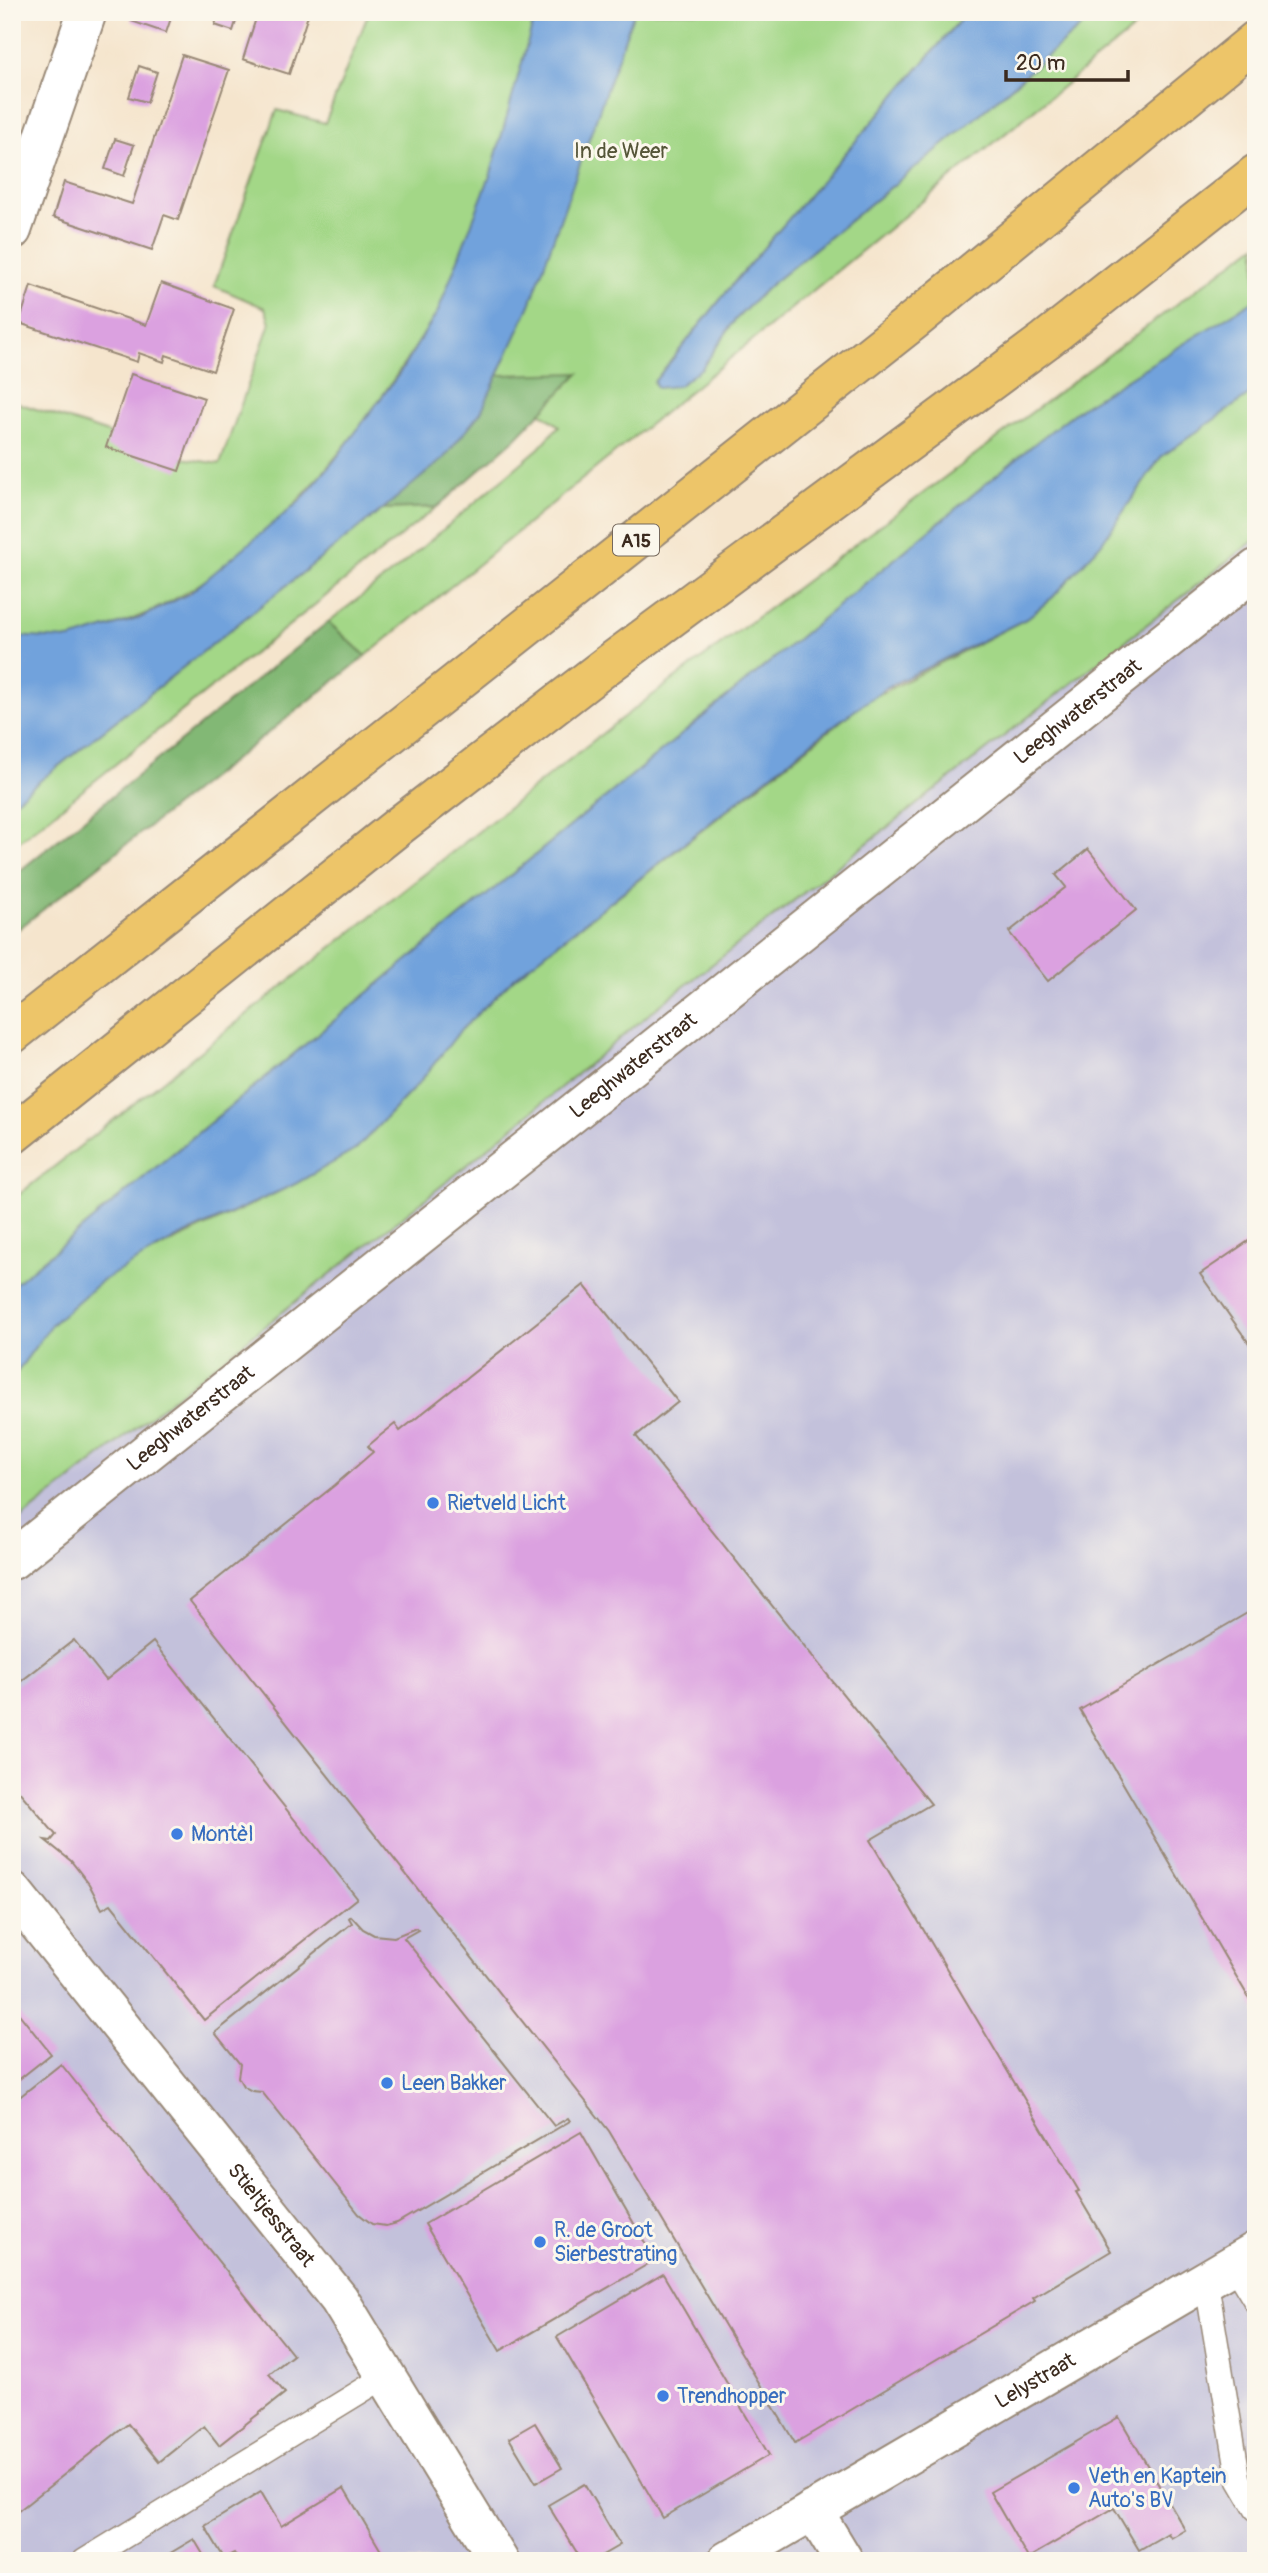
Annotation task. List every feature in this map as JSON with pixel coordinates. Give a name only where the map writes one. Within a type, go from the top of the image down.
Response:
[{"type":"highway","name":"A15","points":[[12,1034],[917,318],[1256,40]]},
{"type":"highway","points":[[12,1135],[432,800],[606,666],[1046,340],[1256,174]]},
{"type":"street","points":[[12,229],[87,12]]},
{"type":"street","name":"Leeghwaterstraat","points":[[12,1560],[1256,569]]},
{"type":"street","name":"Stieltjesstraat","points":[[12,1891],[339,2299],[499,2561]]},
{"type":"street","name":"Lelystraat","points":[[727,2561],[1232,2265]]},
{"type":"street","points":[[813,2510],[844,2561]]},
{"type":"lane","points":[[1232,2265],[1256,2302]]},
{"type":"lane","points":[[1232,2265],[1238,2480],[1256,2509]]},
{"type":"lane","points":[[84,2561],[386,2376]]},
{"type":"shaded area","points":[[1256,485],[1256,2561],[12,2561],[12,1462]]},
{"type":"green space","name":"In de Weer","points":[[369,12],[967,12],[737,279],[654,382],[702,368],[735,320],[769,286],[959,132],[1098,12],[1138,12],[1143,21],[366,656],[328,622],[398,568],[539,448],[559,426],[427,329],[365,420],[330,465],[250,546],[206,580],[158,608],[80,637],[57,640],[12,636],[12,401],[183,458],[220,464],[270,323],[265,308],[214,286],[277,110],[325,123]]},
{"type":"green space","points":[[1256,245],[1256,299],[1082,407],[1038,441],[12,1286],[12,1200],[622,718]]},
{"type":"green space","points":[[579,373],[515,439],[437,507],[383,509],[449,449],[475,416],[498,375]]},
{"type":"green space","points":[[1256,390],[1256,539],[654,1010],[454,1176],[12,1526],[12,1379],[51,1325],[74,1303],[133,1261],[295,1184],[355,1150],[418,1084],[460,1031],[514,978],[868,700],[1026,619],[1053,597],[1101,544],[1161,457]]},
{"type":"green space","points":[[437,507],[12,847],[12,803],[383,509]]},
{"type":"green space","points":[[328,622],[366,656],[12,934],[12,877]]},
{"type":"water","points":[[536,12],[634,12],[530,305],[481,412],[443,459],[12,803],[12,636],[70,639],[140,618],[190,593],[301,500],[334,461],[399,374],[438,311],[491,173]]},
{"type":"water","points":[[967,12],[1098,12],[959,132],[769,286],[735,320],[702,368],[678,386],[657,388],[654,382],[737,279]]},
{"type":"water","points":[[1256,299],[1256,390],[1161,457],[1101,544],[1053,597],[1026,619],[887,687],[826,731],[514,978],[460,1031],[418,1084],[355,1150],[295,1184],[175,1239],[100,1282],[51,1325],[12,1379],[12,1286],[1038,441],[1082,407]]},
{"type":"building","points":[[134,12],[173,12],[166,33],[131,21]]},
{"type":"building","points":[[219,12],[239,12],[233,31],[215,25]]},
{"type":"building","points":[[258,12],[309,12],[289,74],[243,59]]},
{"type":"building","points":[[182,55],[229,70],[178,220],[164,215],[152,250],[53,217],[64,182],[132,204]]},
{"type":"building","points":[[139,66],[157,72],[147,102],[129,97]]},
{"type":"building","points":[[115,139],[134,145],[124,176],[105,169]]},
{"type":"building","points":[[161,283],[234,309],[213,371],[166,355],[164,362],[139,353],[137,362],[19,323],[31,286],[146,325]]},
{"type":"building","points":[[131,374],[204,398],[179,471],[106,447]]},
{"type":"building","points":[[1088,849],[1136,910],[1048,981],[1009,932],[1066,887],[1056,875]]},
{"type":"building","points":[[1256,1236],[1256,1353],[1200,1274]]},
{"type":"building","points":[[584,1285],[678,1402],[636,1436],[931,1804],[870,1840],[1079,2191],[1076,2192],[1111,2251],[1033,2298],[1035,2301],[795,2443],[609,2131],[190,1601],[373,1452],[368,1446],[381,1435],[395,1424],[400,1431]]},
{"type":"building","points":[[1249,1612],[1256,1624],[1256,2010],[1080,1710]]},
{"type":"building","points":[[74,1640],[106,1680],[153,1642],[357,1898],[204,2020],[111,1904],[102,1909],[89,1884],[71,1861],[45,1840],[51,1841],[56,1835],[12,1783],[12,1682],[15,1686]]},
{"type":"building","points":[[351,1916],[363,1929],[374,1935],[394,1937],[416,1928],[418,1930],[404,1938],[554,2126],[568,2118],[570,2121],[397,2223],[386,2226],[372,2224],[359,2214],[262,2092],[243,2086],[238,2077],[240,2064],[215,2033],[352,1923],[349,1918]]},
{"type":"building","points":[[12,2005],[51,2054],[12,2085]]},
{"type":"building","points":[[61,2064],[293,2355],[269,2374],[285,2393],[219,2445],[204,2426],[159,2462],[128,2424],[12,2516],[12,2103]]},
{"type":"building","points":[[581,2132],[655,2260],[500,2351],[425,2224]]},
{"type":"building","points":[[663,2274],[769,2455],[663,2518],[557,2337]]},
{"type":"building","points":[[1119,2417],[1185,2530],[1171,2538],[1168,2533],[1139,2550],[1114,2508],[1028,2558],[990,2492]]},
{"type":"building","points":[[535,2423],[562,2468],[536,2483],[509,2438]]},
{"type":"building","points":[[584,2484],[620,2545],[592,2561],[582,2561],[548,2505]]},
{"type":"building","points":[[344,2488],[387,2561],[239,2561],[234,2553],[224,2558],[205,2526],[261,2492],[281,2526]]},
{"type":"building","points":[[194,2539],[207,2561],[157,2561]]},
{"type":"place","name":"Rietveld Licht","points":[[433,1503]]},
{"type":"place","name":"Montèl","points":[[177,1834]]},
{"type":"place","name":"Leen Bakker","points":[[387,2083]]},
{"type":"place","name":"R. de Groot Sierbestrating","points":[[540,2242]]},
{"type":"place","name":"Trendhopper","points":[[663,2396]]},
{"type":"place","name":"Veth en Kaptein Auto's BV","points":[[1074,2488]]}]
